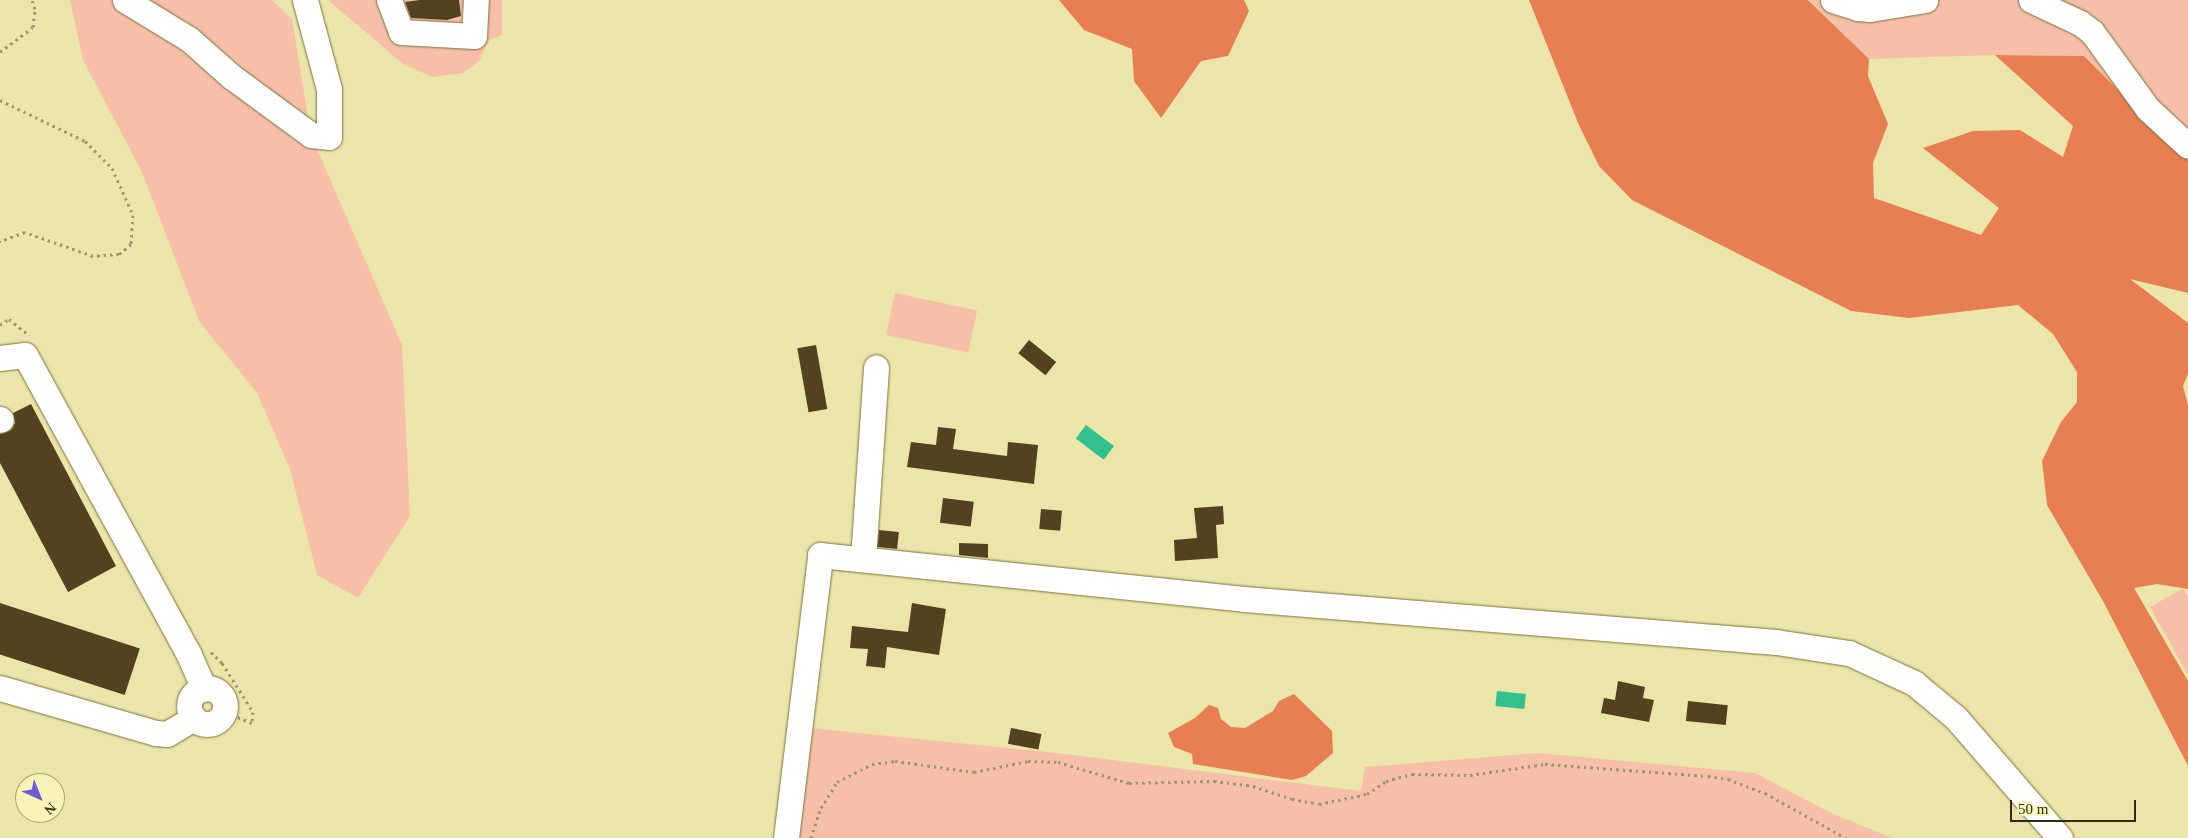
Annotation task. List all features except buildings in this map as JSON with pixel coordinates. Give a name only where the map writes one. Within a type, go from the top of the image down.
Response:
[{"type":"street","points":[[125,0],[189,39],[232,76],[311,135],[329,137],[329,88],[304,0]]},
{"type":"street","points":[[391,2],[401,32],[474,36],[476,0]]},
{"type":"street","points":[[1833,0],[1857,8],[1870,9],[1925,0]]},
{"type":"street","points":[[2031,0],[2080,23],[2092,32],[2148,109],[2188,146]]},
{"type":"street","points":[[0,358],[25,355],[189,654],[204,688],[190,701],[194,718],[167,734],[156,733],[2,693]]},
{"type":"street","points":[[864,559],[876,367]]},
{"type":"street","points":[[786,838],[820,555],[1244,599],[1776,642],[1849,653],[1914,683],[1956,718],[2060,838]]},
{"type":"path","points":[[0,52],[33,27],[35,9],[32,0]]},
{"type":"path","points":[[0,100],[85,141],[112,168],[133,215],[132,244],[119,254],[92,256],[25,232],[0,241]]},
{"type":"path","points":[[811,838],[813,825],[829,792],[845,777],[872,764],[895,761],[974,772],[1028,761],[1058,762],[1129,783],[1214,781],[1254,786],[1292,799],[1319,804],[1367,794],[1386,781],[1412,774],[1470,775],[1545,764],[1708,776],[1728,779],[1765,793],[1846,838]]},
{"type":"shaded area","points":[[70,0],[272,0],[292,19],[311,135],[402,345],[410,516],[358,598],[317,575],[290,469],[257,393],[199,321],[142,172],[83,60]]},
{"type":"shaded area","points":[[328,0],[502,0],[502,35],[489,40],[479,61],[463,73],[432,77],[402,63]]},
{"type":"shaded area","points":[[1059,0],[1244,0],[1249,11],[1228,56],[1201,61],[1161,118],[1134,81],[1132,49],[1084,30]]},
{"type":"shaded area","points":[[1529,0],[1808,0],[1869,59],[1868,76],[1888,124],[1873,163],[1874,198],[1981,235],[1999,208],[1923,148],[1973,131],[2020,130],[2063,157],[2073,126],[1995,55],[2084,56],[2188,160],[2188,293],[2130,279],[2188,323],[2188,374],[2183,386],[2188,405],[2188,589],[2157,584],[2134,588],[2188,681],[2188,766],[2103,601],[2047,505],[2042,461],[2061,422],[2077,402],[2077,372],[2053,334],[2018,305],[1909,318],[1851,311],[1632,200],[1599,166],[1578,123]]},
{"type":"shaded area","points":[[1809,0],[2188,0],[2188,160],[2084,56],[1995,55],[1869,59]]},
{"type":"shaded area","points":[[895,293],[977,310],[968,353],[886,335]]},
{"type":"shaded area","points":[[1086,425],[1114,446],[1104,460],[1076,439]]},
{"type":"shaded area","points":[[2183,588],[2188,597],[2188,675],[2150,607]]},
{"type":"shaded area","points":[[1497,691],[1526,694],[1524,709],[1495,706]]},
{"type":"shaded area","points":[[1294,694],[1332,731],[1333,753],[1306,776],[1292,780],[1193,764],[1192,754],[1174,747],[1168,733],[1195,718],[1209,705],[1218,708],[1221,719],[1231,727],[1245,728],[1273,711],[1279,701]]},
{"type":"shaded area","points":[[809,728],[1057,753],[1361,791],[1365,767],[1537,753],[1755,773],[1831,813],[1892,838],[794,838]]}]
